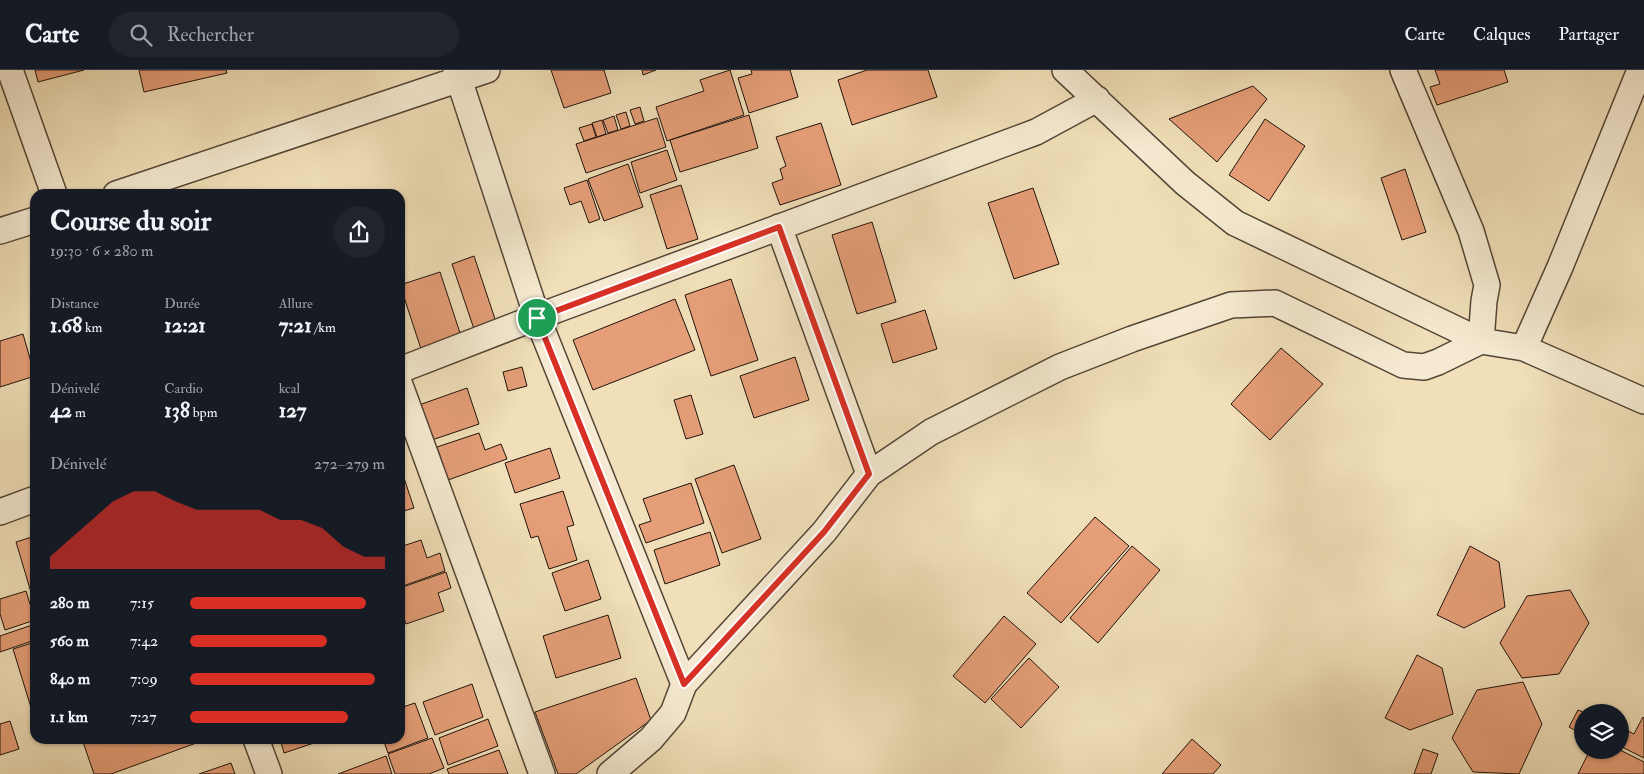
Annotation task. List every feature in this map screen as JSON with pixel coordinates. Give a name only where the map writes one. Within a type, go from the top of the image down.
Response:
[{"type":"street","points":[[10,70],[52,189]]},
{"type":"street","points":[[130,189],[457,75],[487,70]]},
{"type":"street","points":[[1065,70],[1185,183],[1235,223],[1482,341],[1524,348],[1644,401]]},
{"type":"street","points":[[1403,70],[1470,231],[1487,285],[1484,300],[1482,341]]},
{"type":"street","points":[[1524,348],[1560,267],[1640,70]]},
{"type":"street","points":[[457,75],[537,318],[684,684]]},
{"type":"street","points":[[405,368],[1036,132],[1097,99]]},
{"type":"street","points":[[0,230],[30,221]]},
{"type":"street","points":[[779,227],[869,474]]},
{"type":"street","points":[[610,774],[652,739],[673,713],[684,684],[824,532],[869,474],[932,432],[1060,367],[1132,339],[1231,305],[1275,303],[1404,365],[1424,367],[1482,341]]},
{"type":"street","points":[[405,399],[542,774]]},
{"type":"street","points":[[0,512],[30,501]]},
{"type":"street","points":[[258,744],[269,774]]},
{"type":"building","points":[[35,70],[84,70],[38,82]]},
{"type":"building","points":[[139,70],[226,70],[227,73],[144,92]]},
{"type":"building","points":[[551,70],[604,70],[611,93],[564,108]]},
{"type":"building","points":[[642,70],[656,70],[643,75]]},
{"type":"building","points":[[730,70],[744,115],[667,141],[656,107],[704,91],[700,80]]},
{"type":"building","points":[[751,70],[790,70],[798,97],[749,113],[738,78],[752,74]]},
{"type":"building","points":[[867,70],[928,70],[937,97],[852,125],[838,80]]},
{"type":"building","points":[[1435,70],[1504,70],[1508,82],[1437,105],[1430,87],[1440,84]]},
{"type":"building","points":[[1253,86],[1267,99],[1217,162],[1169,119]]},
{"type":"building","points":[[640,107],[644,121],[635,124],[630,110]]},
{"type":"building","points":[[626,112],[630,126],[621,129],[616,115]]},
{"type":"building","points":[[749,115],[758,148],[680,172],[670,140]]},
{"type":"building","points":[[614,116],[618,130],[608,133],[603,120]]},
{"type":"building","points":[[657,118],[666,147],[586,173],[576,144]]},
{"type":"building","points":[[1265,119],[1305,146],[1269,201],[1229,175]]},
{"type":"building","points":[[602,120],[606,134],[597,137],[592,123]]},
{"type":"building","points":[[821,123],[841,185],[780,205],[772,183],[783,179],[780,169],[786,166],[776,137]]},
{"type":"building","points":[[592,124],[596,137],[584,141],[579,128]]},
{"type":"building","points":[[667,150],[677,180],[640,193],[631,162]]},
{"type":"building","points":[[628,164],[643,207],[604,221],[588,179]]},
{"type":"building","points":[[1405,169],[1426,232],[1402,240],[1381,178]]},
{"type":"building","points":[[587,180],[600,219],[589,223],[581,201],[570,205],[564,188]]},
{"type":"building","points":[[681,185],[698,239],[667,249],[650,195]]},
{"type":"building","points":[[1033,188],[1059,264],[1014,279],[988,203]]},
{"type":"building","points":[[872,222],[896,302],[857,314],[832,235]]},
{"type":"building","points":[[474,256],[496,322],[474,329],[452,264]]},
{"type":"building","points":[[440,272],[461,336],[421,349],[405,300],[405,283]]},
{"type":"building","points":[[731,279],[758,360],[711,376],[685,295]]},
{"type":"building","points":[[675,299],[695,350],[593,390],[573,340]]},
{"type":"building","points":[[925,310],[937,349],[893,363],[881,324]]},
{"type":"building","points":[[23,334],[30,358],[30,378],[0,387],[0,341]]},
{"type":"building","points":[[1281,348],[1323,384],[1270,440],[1231,404]]},
{"type":"building","points":[[795,357],[809,400],[754,418],[740,376]]},
{"type":"building","points":[[522,367],[527,386],[508,391],[503,372]]},
{"type":"building","points":[[467,388],[479,424],[432,440],[419,405]]},
{"type":"building","points":[[691,395],[703,434],[686,439],[674,400]]},
{"type":"building","points":[[479,433],[485,450],[501,444],[507,459],[448,480],[437,447]]},
{"type":"building","points":[[550,448],[560,478],[515,493],[505,463]]},
{"type":"building","points":[[734,465],[761,539],[722,553],[695,479]]},
{"type":"building","points":[[405,481],[414,508],[405,511]]},
{"type":"building","points":[[691,483],[704,523],[646,543],[639,525],[651,521],[643,499]]},
{"type":"building","points":[[563,491],[574,525],[567,527],[577,560],[549,569],[538,536],[531,538],[520,504]]},
{"type":"building","points":[[1095,517],[1129,546],[1061,623],[1027,593]]},
{"type":"building","points":[[710,532],[720,565],[665,584],[654,550]]},
{"type":"building","points":[[30,538],[30,589],[16,542]]},
{"type":"building","points":[[421,540],[427,558],[440,553],[445,571],[405,585],[405,545]]},
{"type":"building","points":[[1132,546],[1160,570],[1098,643],[1070,618]]},
{"type":"building","points":[[1470,546],[1499,562],[1505,607],[1464,628],[1437,615]]},
{"type":"building","points":[[588,560],[601,599],[565,611],[552,573]]},
{"type":"building","points":[[446,572],[451,588],[438,593],[444,611],[406,624],[405,586]]},
{"type":"building","points":[[1570,590],[1589,623],[1559,674],[1522,678],[1500,643],[1527,596]]},
{"type":"building","points":[[26,591],[30,604],[30,622],[5,630],[0,614],[0,599]]},
{"type":"building","points":[[608,615],[621,658],[556,678],[543,636]]},
{"type":"building","points":[[1004,616],[1036,644],[985,703],[953,676]]},
{"type":"building","points":[[30,626],[30,642],[0,652],[0,636]]},
{"type":"building","points":[[30,644],[30,704],[13,649]]},
{"type":"building","points":[[1417,655],[1442,668],[1453,714],[1410,730],[1385,718]]},
{"type":"building","points":[[1029,658],[1059,687],[1021,728],[991,699]]},
{"type":"building","points":[[636,678],[651,720],[576,774],[558,774],[535,712]]},
{"type":"building","points":[[1523,682],[1542,724],[1519,774],[1473,772],[1452,738],[1477,690]]},
{"type":"building","points":[[472,684],[483,717],[435,735],[423,702]]},
{"type":"building","points":[[415,703],[428,738],[388,753],[385,744],[405,744],[405,706]]},
{"type":"building","points":[[1643,717],[1644,758],[1629,750],[1629,732],[1634,734]]},
{"type":"building","points":[[1574,718],[1574,730],[1569,727]]},
{"type":"building","points":[[488,719],[498,746],[448,765],[439,738]]},
{"type":"building","points":[[10,721],[19,749],[0,755],[0,724]]},
{"type":"building","points":[[432,738],[444,768],[429,774],[395,774],[388,754]]},
{"type":"building","points":[[1192,739],[1221,765],[1213,774],[1162,774]]},
{"type":"building","points":[[84,744],[194,744],[111,774],[94,774]]},
{"type":"building","points":[[281,744],[311,744],[284,753]]},
{"type":"building","points":[[1423,749],[1438,754],[1431,774],[1414,774]]},
{"type":"building","points":[[499,750],[508,774],[449,774],[447,769]]},
{"type":"building","points":[[1629,754],[1644,762],[1644,774],[1578,774],[1586,759],[1629,759]]},
{"type":"building","points":[[386,756],[392,774],[338,774]]},
{"type":"building","points":[[231,763],[235,774],[199,774]]},
{"type":"route","points":[[779,227],[869,474],[824,532],[684,684],[586,440],[537,318],[779,227]]}]
